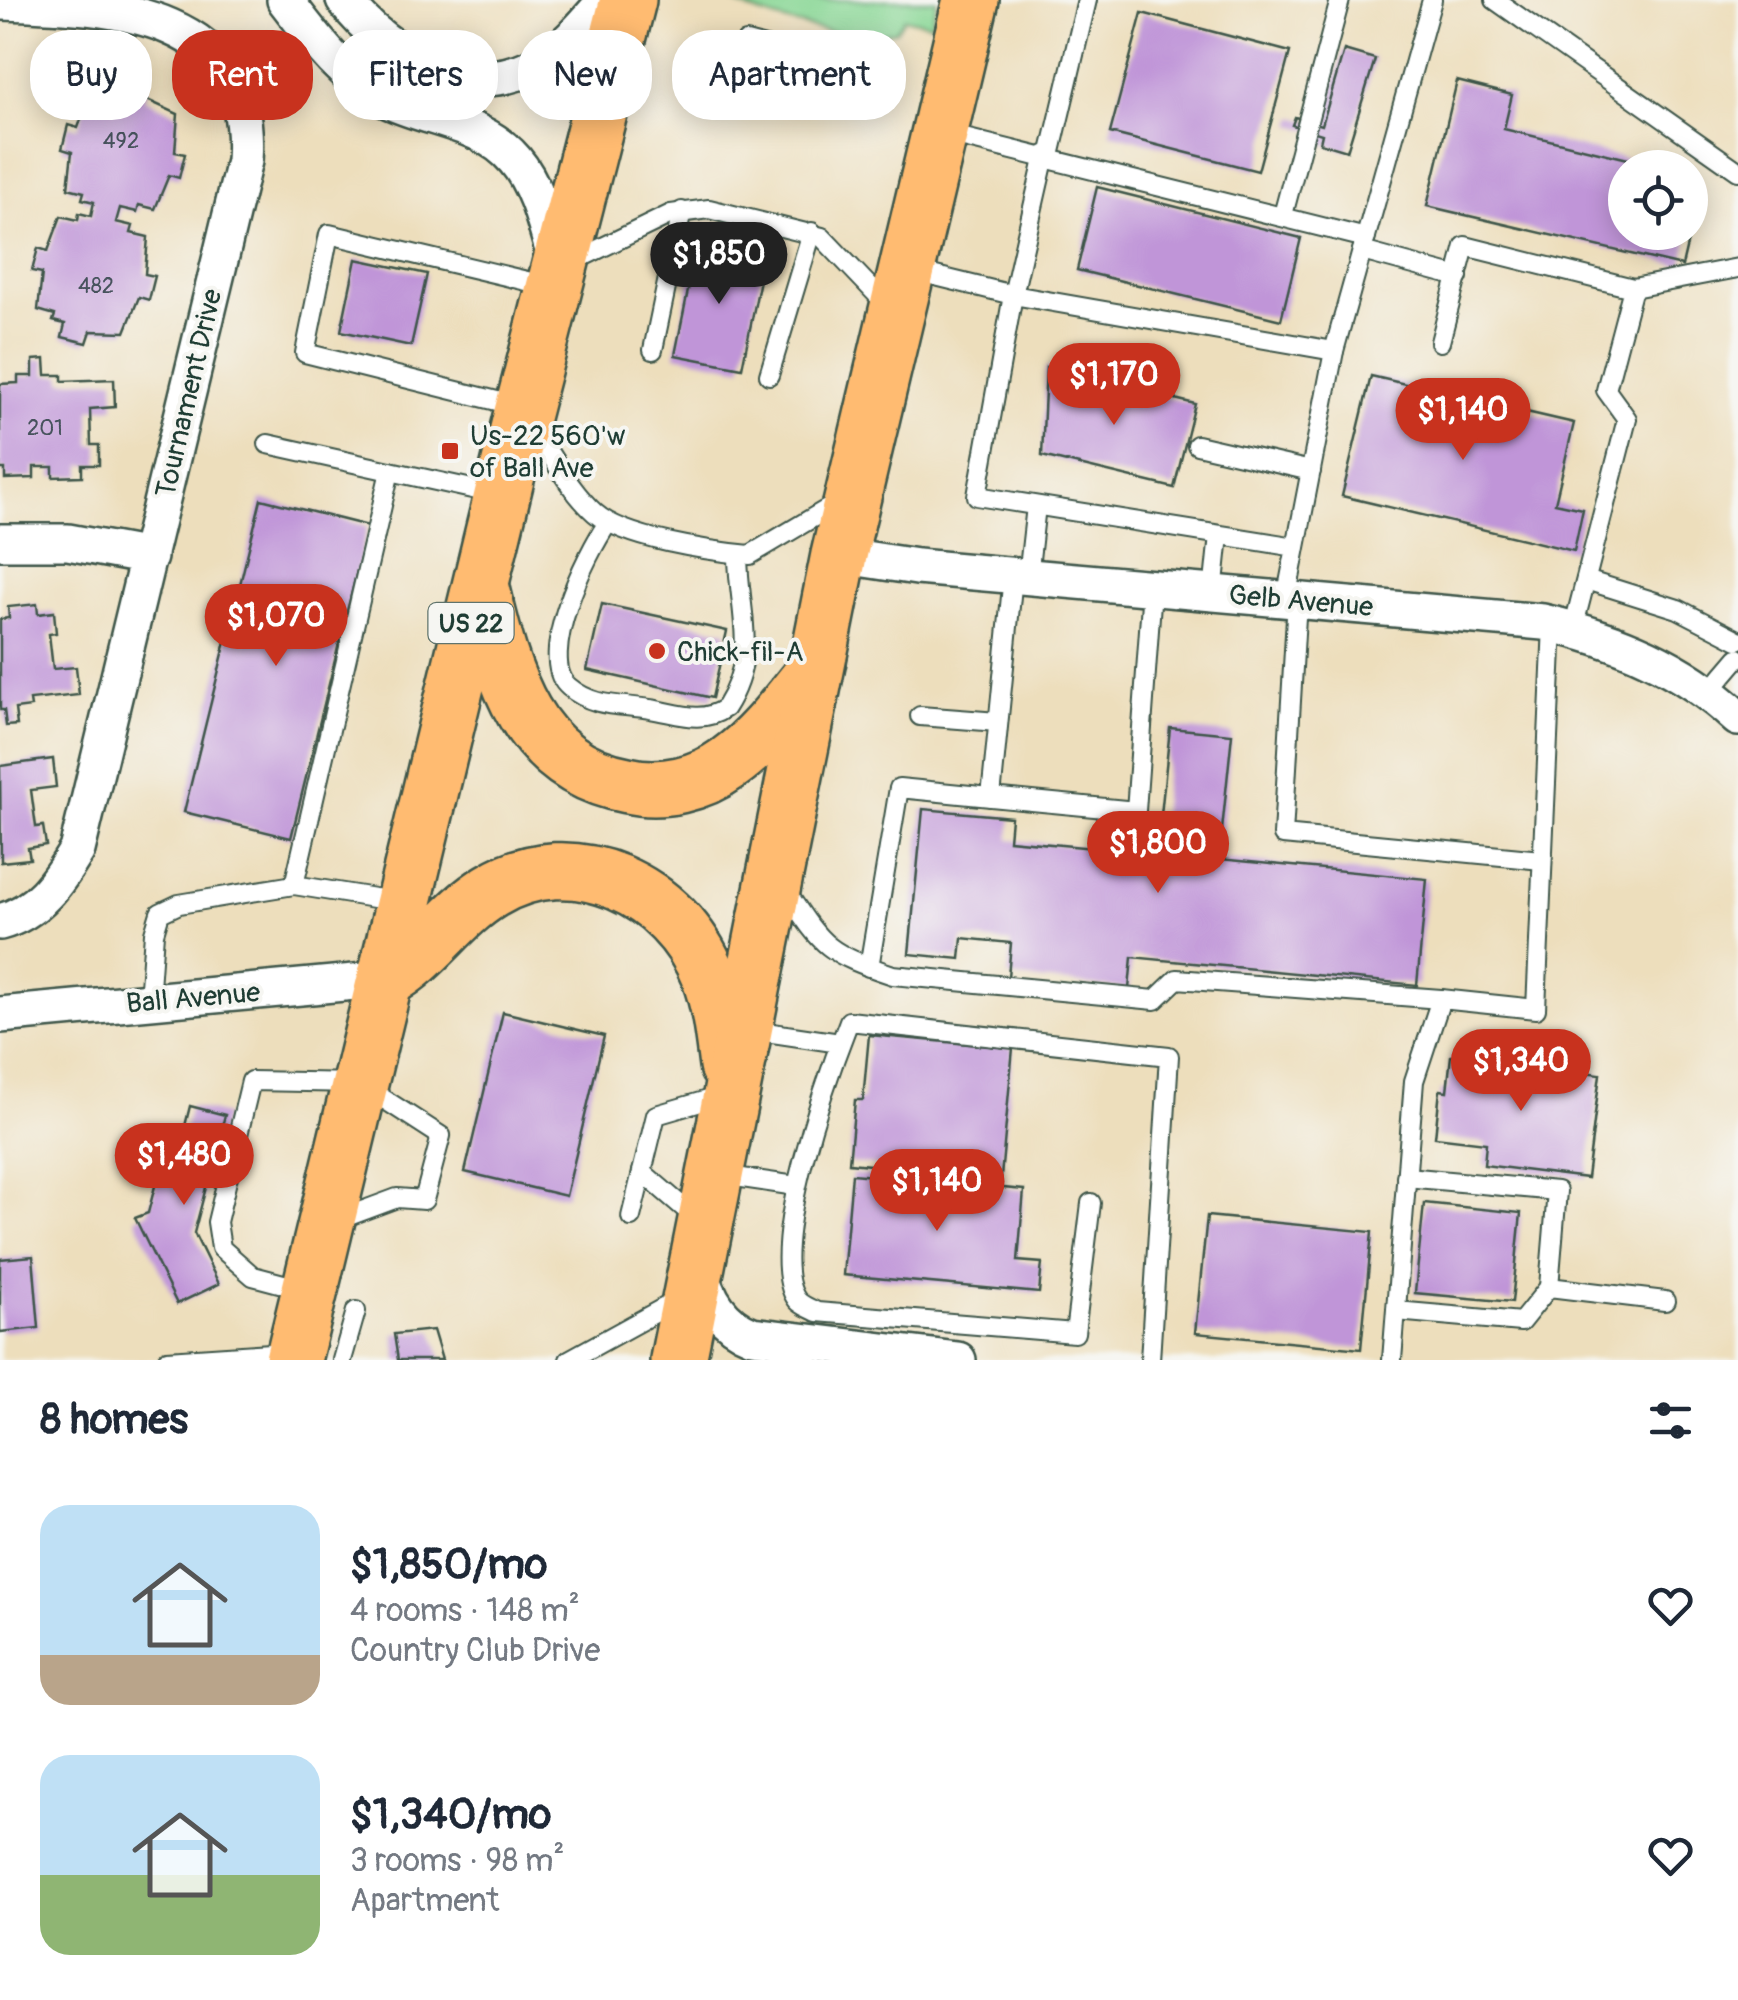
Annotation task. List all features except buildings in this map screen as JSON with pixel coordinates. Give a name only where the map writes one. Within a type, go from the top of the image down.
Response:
[{"type":"highway","name":"US 22","points":[[308,1358],[333,1301],[325,1224],[480,582],[628,0]]},
{"type":"highway","points":[[678,1360],[840,555],[971,0]]},
{"type":"highway","points":[[480,582],[496,648],[528,724],[563,760],[616,784],[665,787],[713,773],[747,748],[817,669]]},
{"type":"highway","points":[[386,979],[418,959],[468,906],[507,882],[542,872],[604,876],[656,903],[698,952],[715,995],[731,1094]]},
{"type":"street","points":[[284,0],[332,58],[363,86],[396,104],[481,134],[508,153],[533,190],[556,277]]},
{"type":"street","points":[[344,0],[369,28],[416,62],[487,77],[520,71],[545,60],[606,0]]},
{"type":"street","name":"Tournament Drive","points":[[0,2],[135,14],[188,34],[222,61],[238,90],[246,124],[244,161],[77,850],[54,888],[16,918],[0,922]]},
{"type":"street","points":[[0,542],[68,542],[150,556]]},
{"type":"street","name":"Gelb Avenue","points":[[840,555],[1020,576],[1563,627],[1657,660],[1709,692],[1738,718]]},
{"type":"street","name":"Ball Avenue","points":[[0,1015],[386,979]]},
{"type":"street","points":[[704,1239],[708,1296],[725,1318],[744,1332],[783,1351],[958,1360]]},
{"type":"lane","points":[[1088,0],[1013,295],[977,496],[1296,547]]},
{"type":"lane","points":[[1283,215],[1340,0]]},
{"type":"lane","points":[[1432,0],[1334,351],[1296,547],[1283,836],[1542,860]]},
{"type":"lane","points":[[1495,0],[1738,171]]},
{"type":"lane","points":[[938,131],[1283,215],[1458,277]]},
{"type":"lane","points":[[854,493],[762,550],[738,554],[608,523],[587,506],[523,410],[305,352],[329,234],[556,277],[682,212],[709,210],[812,232],[900,290],[1013,295],[1334,351]]},
{"type":"lane","points":[[654,350],[682,212]]},
{"type":"lane","points":[[770,375],[812,232]]},
{"type":"lane","points":[[1440,342],[1466,246],[1632,288],[1738,268]]},
{"type":"lane","points":[[776,876],[822,945],[893,975],[1155,1000],[1178,979],[1536,1009],[1542,860],[1563,627],[1586,580],[1627,419],[1606,390],[1632,288]]},
{"type":"lane","points":[[268,444],[502,495]]},
{"type":"lane","points":[[1197,446],[1311,470]]},
{"type":"lane","points":[[294,885],[390,471]]},
{"type":"lane","points":[[991,797],[1020,576],[1036,506]]},
{"type":"lane","points":[[608,523],[578,571],[558,665],[568,686],[592,701],[612,706],[704,718],[725,708],[736,686],[748,636],[738,585],[738,554]]},
{"type":"lane","points":[[1213,593],[1219,534]]},
{"type":"lane","points":[[1586,580],[1678,609],[1738,640]]},
{"type":"lane","points":[[870,967],[899,788],[1136,811],[1152,588]]},
{"type":"lane","points":[[1709,692],[1738,658]]},
{"type":"lane","points":[[920,716],[998,722]]},
{"type":"lane","points":[[149,1002],[154,932],[160,913],[179,904],[294,885],[404,903]]},
{"type":"lane","points":[[1392,1360],[1414,1081],[1441,999]]},
{"type":"lane","points":[[1090,1203],[1075,1333],[835,1314],[799,1303],[790,1272],[796,1186],[849,1021],[1169,1056],[1150,1360]]},
{"type":"lane","points":[[746,1029],[840,1043]]},
{"type":"lane","points":[[325,1224],[397,1198],[424,1200],[441,1136],[359,1083],[250,1081],[217,1222],[221,1248],[254,1276],[333,1301]]},
{"type":"lane","points":[[631,1217],[656,1115],[731,1094]]},
{"type":"lane","points":[[642,1172],[704,1239]]},
{"type":"lane","points":[[1396,1311],[1522,1322],[1548,1287],[1557,1191],[1406,1177]]},
{"type":"lane","points":[[569,1360],[704,1239],[796,1186]]},
{"type":"lane","points":[[1548,1287],[1665,1301]]},
{"type":"lane","points":[[167,1360],[308,1358]]},
{"type":"green space","points":[[726,0],[937,0],[931,24],[904,18],[897,30],[825,30],[764,15]]},
{"type":"place","name":"Us-22 560'w of Ball Ave","points":[[450,451]]},
{"type":"place","name":"Chick-fil-A","points":[[657,651]]}]
